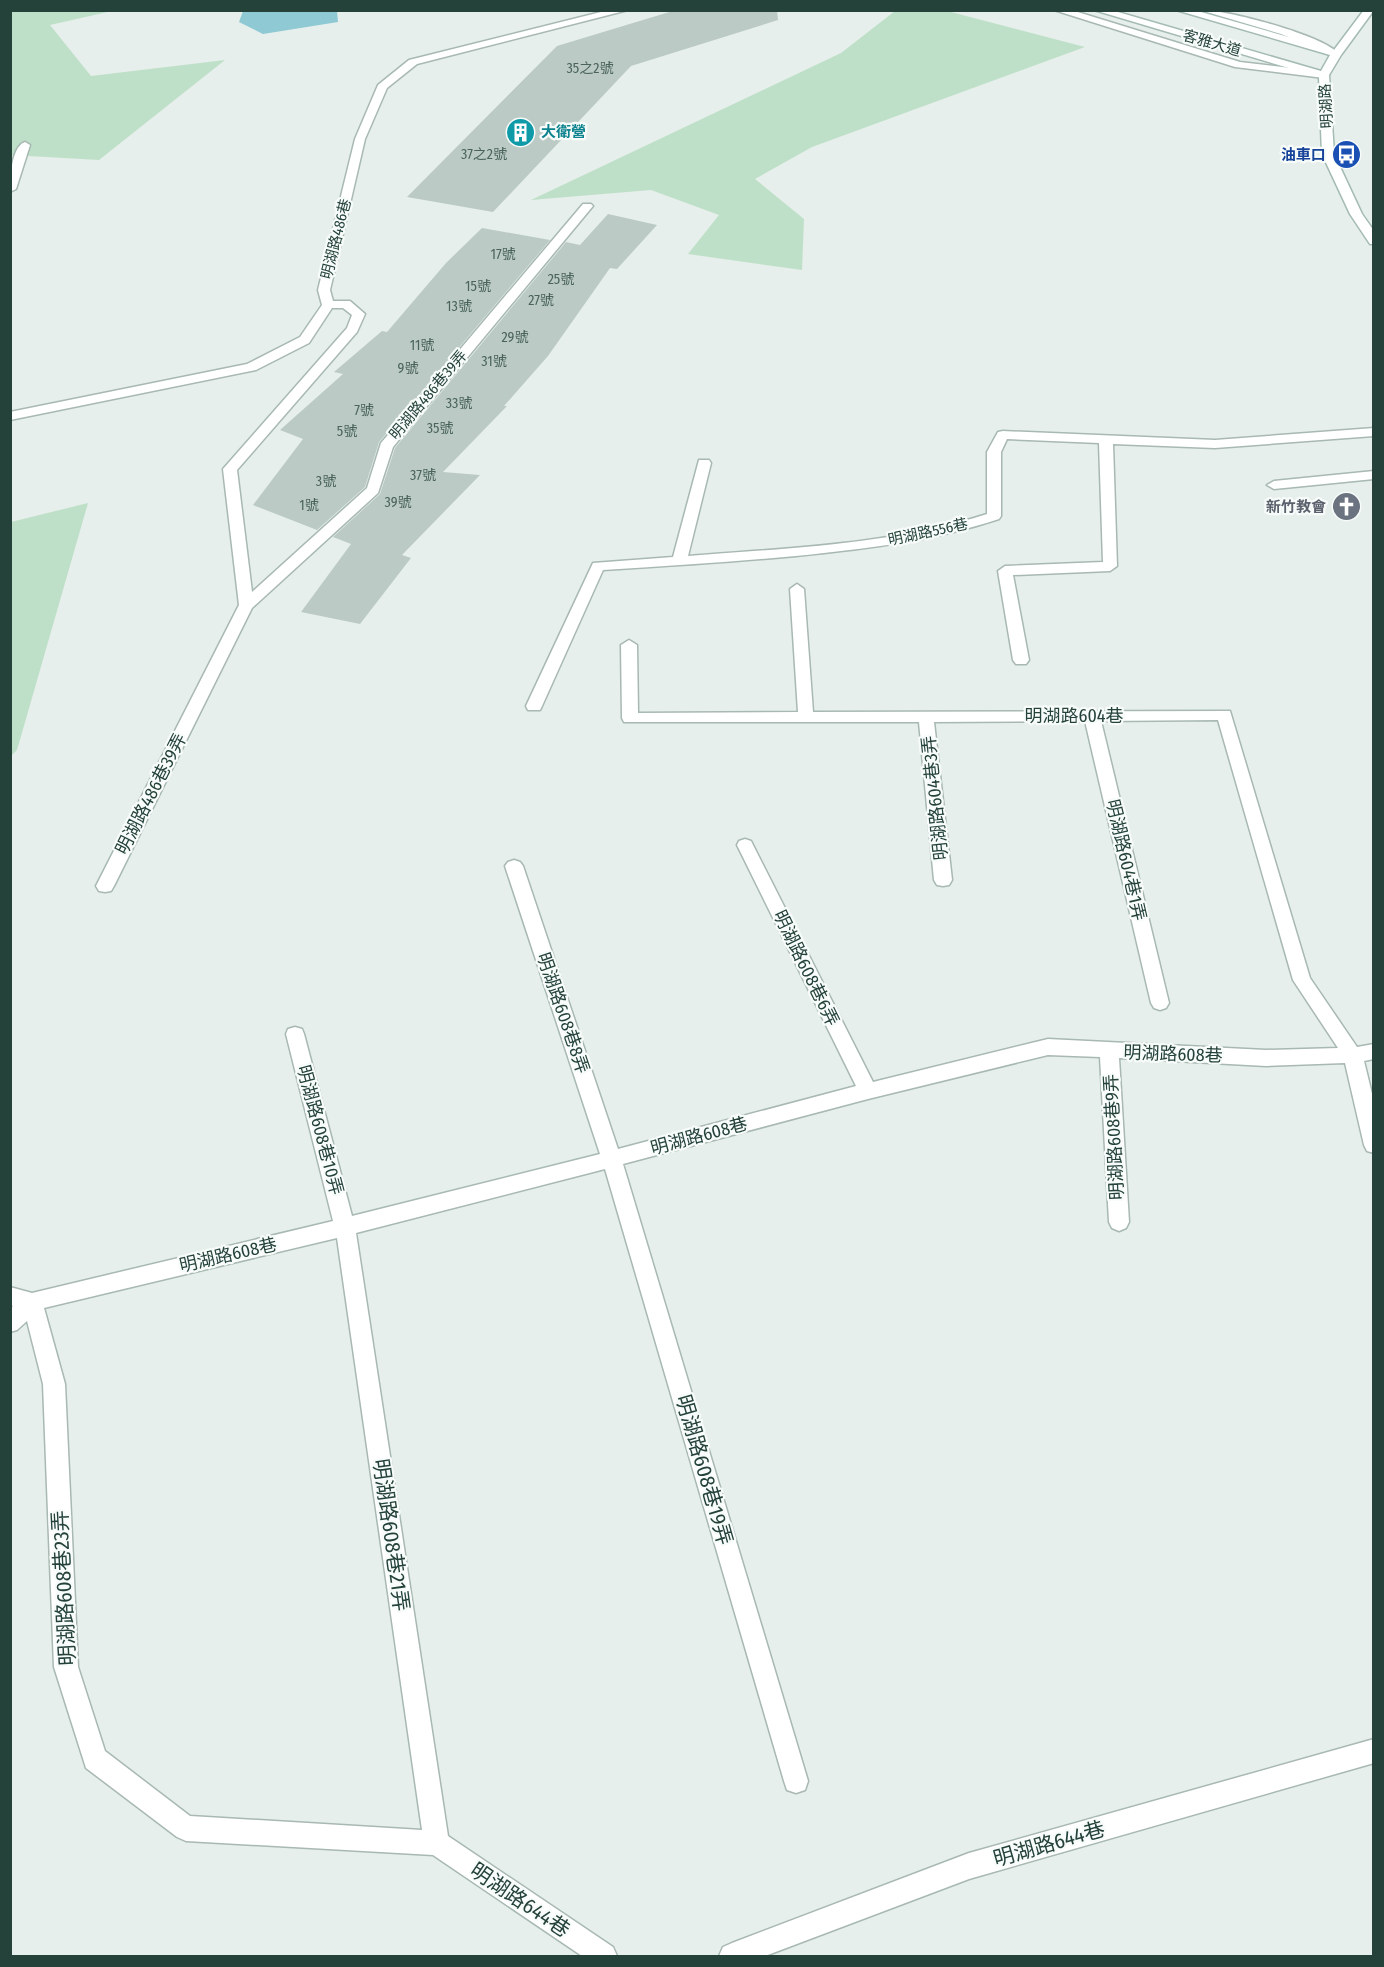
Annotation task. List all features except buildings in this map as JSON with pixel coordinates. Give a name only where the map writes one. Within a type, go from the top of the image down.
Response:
[{"type":"main road","name":"明湖路486巷","points":[[10,416],[251,367],[305,340],[328,305],[324,290],[354,162],[360,139],[382,87],[412,62],[623,10]]},
{"type":"main road","points":[[1059,10],[1239,64],[1324,75]]},
{"type":"main road","name":"客雅大道","points":[[1099,10],[1324,75]]},
{"type":"main road","name":"客雅大道","points":[[1181,10],[1336,54]]},
{"type":"main road","points":[[1205,10],[1285,32],[1336,54]]},
{"type":"main road","name":"明湖路","points":[[1369,10],[1336,54],[1324,75],[1328,154],[1356,214],[1374,241]]},
{"type":"main road","points":[[10,189],[26,145]]},
{"type":"main road","name":"明湖路486巷39弄","points":[[105,886],[246,605],[373,490],[386,446],[587,206]]},
{"type":"main road","points":[[246,605],[230,469],[353,329],[359,314],[346,304],[328,305]]},
{"type":"main road","name":"明湖路556巷","points":[[534,706],[598,566],[679,562],[868,544],[957,529],[994,516],[994,452],[1003,435],[1215,444],[1374,432]]},
{"type":"main road","points":[[1021,660],[1005,571],[1110,566],[1106,440]]},
{"type":"main road","points":[[679,562],[704,464]]},
{"type":"main road","points":[[1274,485],[1374,475]]},
{"type":"main road","points":[[796,589],[806,717]]},
{"type":"main road","name":"明湖路604巷","points":[[628,645],[630,718],[1224,715],[1302,980],[1353,1055]]},
{"type":"main road","name":"明湖路604巷1弄","points":[[1092,716],[1160,1003]]},
{"type":"main road","name":"明湖路604巷3弄","points":[[926,717],[943,880]]},
{"type":"main road","name":"明湖路608巷6弄","points":[[745,845],[868,1091]]},
{"type":"main road","name":"明湖路608巷8弄","points":[[514,866],[612,1159]]},
{"type":"main road","name":"明湖路608巷10弄","points":[[295,1034],[345,1227]]},
{"type":"main road","name":"明湖路608巷","points":[[21,1299],[345,1227],[868,1091],[1048,1047],[1109,1052],[1266,1058],[1353,1055],[1374,1051]]},
{"type":"main road","name":"明湖路608巷9弄","points":[[1109,1052],[1119,1222]]},
{"type":"main road","points":[[1353,1055],[1374,1145]]},
{"type":"main road","name":"明湖路608巷19弄","points":[[612,1159],[796,1781]]},
{"type":"main road","name":"明湖路608巷21弄","points":[[345,1227],[437,1843]]},
{"type":"main road","points":[[10,1323],[21,1299]]},
{"type":"main road","name":"明湖路608巷23弄","points":[[21,1299],[54,1384],[66,1667],[95,1759],[186,1828],[437,1843]]},
{"type":"main road","name":"明湖路644巷","points":[[732,1956],[969,1866],[1374,1751]]},
{"type":"main road","name":"明湖路644巷","points":[[437,1843],[604,1956]]},
{"type":"green space","points":[[10,11],[112,11],[50,25],[91,76],[225,60],[99,160],[11,155]]},
{"type":"green space","points":[[895,11],[947,11],[1085,47],[812,147],[755,179],[804,219],[802,270],[688,254],[719,215],[651,190],[531,200],[841,53]]},
{"type":"green space","points":[[88,503],[17,750],[11,756],[11,522]]},
{"type":"water","points":[[243,11],[337,11],[338,22],[263,34],[239,22]]},
{"type":"place","name":"大衛營","points":[[520,132]]},
{"type":"place","name":"油車口","points":[[1347,155]]},
{"type":"place","name":"新竹教會","points":[[1347,507]]}]
